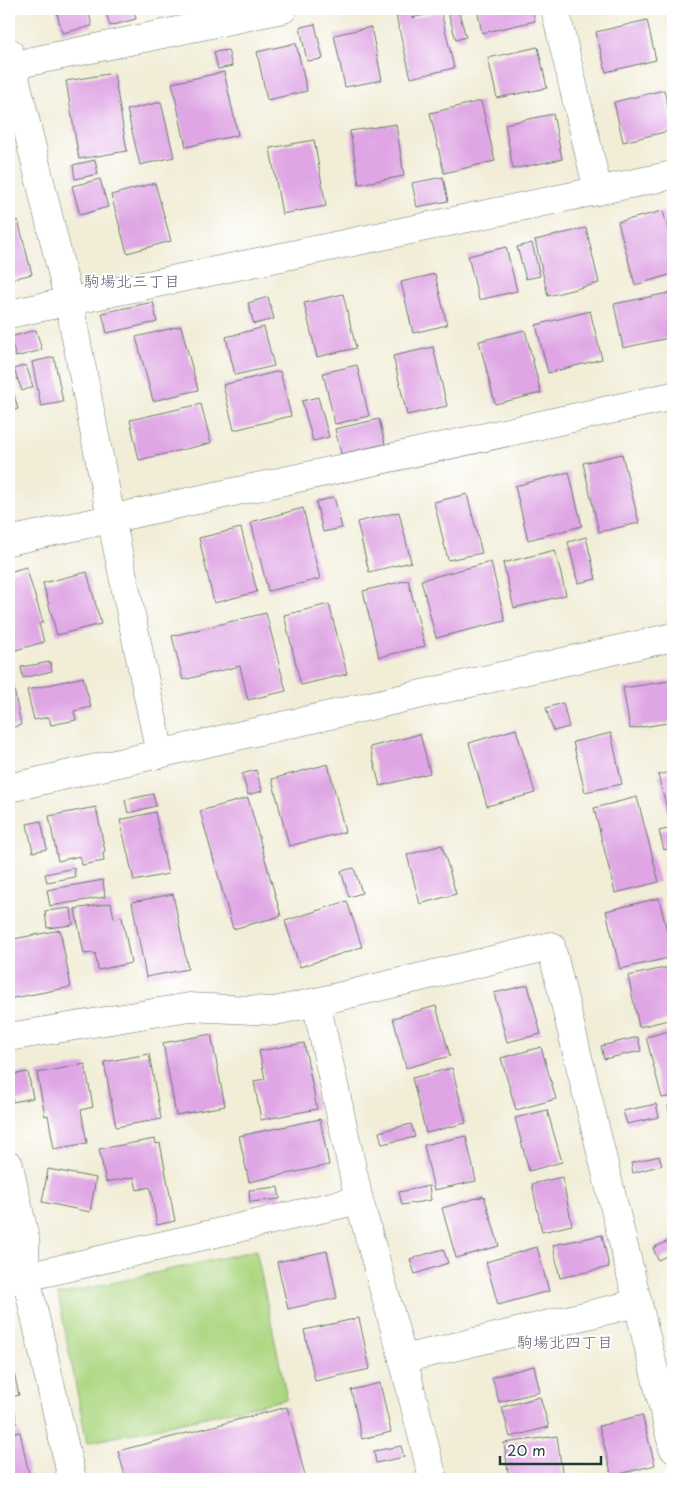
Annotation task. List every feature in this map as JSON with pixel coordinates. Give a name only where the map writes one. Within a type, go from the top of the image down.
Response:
[{"type":"street","points":[[160,754],[69,302],[10,61],[283,9]]},
{"type":"street","points":[[555,9],[598,191]]},
{"type":"street","points":[[9,314],[673,175]]},
{"type":"street","points":[[9,541],[673,396]]},
{"type":"street","points":[[9,788],[673,637]]},
{"type":"street","points":[[9,1037],[189,1006],[275,1011],[551,946],[673,1448]]},
{"type":"street","points":[[316,1002],[359,1200],[403,1359],[433,1479]]},
{"type":"street","points":[[9,1165],[25,1238],[17,1279],[72,1479]]},
{"type":"street","points":[[17,1279],[359,1200]]},
{"type":"street","points":[[403,1359],[638,1303]]},
{"type":"green space","points":[[256,1250],[287,1399],[87,1443],[58,1295]]},
{"type":"building","points":[[56,9],[88,9],[92,26],[62,33]]},
{"type":"building","points":[[105,9],[134,9],[136,19],[110,26]]},
{"type":"building","points":[[447,9],[458,9],[466,37],[456,40]]},
{"type":"building","points":[[477,9],[532,9],[535,21],[482,33]]},
{"type":"building","points":[[441,11],[454,68],[411,78],[396,16],[411,12],[412,18]]},
{"type":"building","points":[[647,20],[656,60],[606,72],[596,32]]},
{"type":"building","points":[[315,24],[323,59],[307,61],[300,27]]},
{"type":"building","points":[[371,27],[382,80],[345,87],[334,35]]},
{"type":"building","points":[[296,43],[307,91],[267,100],[257,52]]},
{"type":"building","points":[[538,47],[547,88],[497,98],[488,58]]},
{"type":"building","points":[[228,50],[232,66],[218,69],[214,52]]},
{"type":"building","points":[[224,72],[238,135],[186,147],[172,83]]},
{"type":"building","points":[[114,73],[127,151],[79,159],[66,81]]},
{"type":"building","points":[[664,90],[673,130],[623,142],[614,102]]},
{"type":"building","points":[[481,101],[495,161],[444,173],[430,113]]},
{"type":"building","points":[[161,102],[174,157],[140,165],[127,110]]},
{"type":"building","points":[[553,114],[562,159],[513,169],[505,124]]},
{"type":"building","points":[[396,124],[404,176],[359,184],[350,131]]},
{"type":"building","points":[[314,140],[326,206],[282,214],[270,148]]},
{"type":"building","points":[[95,160],[98,174],[75,179],[73,165]]},
{"type":"building","points":[[443,177],[448,201],[417,207],[412,183]]},
{"type":"building","points":[[100,179],[108,207],[80,215],[72,186]]},
{"type":"building","points":[[155,183],[171,241],[127,253],[111,195]]},
{"type":"building","points":[[663,211],[673,249],[673,274],[635,285],[618,222]]},
{"type":"building","points":[[18,220],[32,274],[9,280],[9,222]]},
{"type":"building","points":[[586,228],[599,283],[548,296],[535,240]]},
{"type":"building","points":[[532,243],[540,276],[526,279],[517,247]]},
{"type":"building","points":[[506,247],[517,291],[479,300],[468,256]]},
{"type":"building","points":[[435,274],[447,325],[413,333],[401,282]]},
{"type":"building","points":[[673,292],[673,337],[623,348],[614,304]]},
{"type":"building","points":[[343,294],[356,348],[317,357],[304,303]]},
{"type":"building","points":[[268,297],[274,319],[254,324],[248,303]]},
{"type":"building","points":[[153,302],[157,322],[107,333],[102,313]]},
{"type":"building","points":[[590,311],[602,359],[548,373],[536,325]]},
{"type":"building","points":[[181,326],[198,390],[153,401],[136,337]]},
{"type":"building","points":[[264,327],[274,366],[235,375],[226,337]]},
{"type":"building","points":[[36,330],[42,350],[16,357],[10,337]]},
{"type":"building","points":[[525,330],[541,393],[495,404],[479,341]]},
{"type":"building","points":[[433,347],[447,406],[407,415],[393,356]]},
{"type":"building","points":[[54,357],[63,402],[41,406],[32,362]]},
{"type":"building","points":[[26,365],[33,387],[22,391],[14,369]]},
{"type":"building","points":[[357,365],[369,416],[335,424],[323,373]]},
{"type":"building","points":[[280,371],[291,416],[234,430],[223,385]]},
{"type":"building","points":[[9,376],[18,409],[9,411]]},
{"type":"building","points":[[318,397],[329,437],[313,441],[302,401]]},
{"type":"building","points":[[201,404],[211,443],[139,460],[130,420]]},
{"type":"building","points":[[379,419],[385,444],[341,454],[335,429]]},
{"type":"building","points":[[622,454],[639,523],[599,532],[583,463]]},
{"type":"building","points":[[569,472],[582,526],[528,540],[515,486]]},
{"type":"building","points":[[467,494],[482,553],[448,560],[434,502]]},
{"type":"building","points":[[334,497],[342,528],[323,532],[316,502]]},
{"type":"building","points":[[303,508],[320,579],[268,591],[251,522]]},
{"type":"building","points":[[399,512],[411,562],[369,572],[357,522]]},
{"type":"building","points":[[241,528],[257,592],[214,603],[199,538]]},
{"type":"building","points":[[586,537],[596,579],[578,583],[568,542]]},
{"type":"building","points":[[555,550],[566,595],[514,608],[503,563]]},
{"type":"building","points":[[491,562],[505,621],[436,638],[421,580]]},
{"type":"building","points":[[26,567],[43,622],[39,624],[44,642],[9,652],[9,572]]},
{"type":"building","points":[[87,572],[101,624],[57,635],[43,583]]},
{"type":"building","points":[[408,580],[425,646],[379,657],[363,591]]},
{"type":"building","points":[[329,604],[347,674],[301,685],[284,615]]},
{"type":"building","points":[[266,613],[286,691],[248,700],[240,666],[183,680],[172,636]]},
{"type":"building","points":[[50,662],[52,671],[23,678],[21,667]]},
{"type":"building","points":[[83,677],[91,707],[74,711],[76,720],[51,725],[49,717],[34,720],[27,690]]},
{"type":"building","points":[[12,679],[21,725],[9,728],[9,680]]},
{"type":"building","points":[[670,681],[673,722],[630,729],[623,688]]},
{"type":"building","points":[[563,703],[569,727],[553,731],[546,708]]},
{"type":"building","points":[[516,729],[535,793],[487,806],[469,743]]},
{"type":"building","points":[[611,733],[622,784],[585,792],[573,742]]},
{"type":"building","points":[[420,734],[430,773],[380,786],[370,747]]},
{"type":"building","points":[[328,764],[345,832],[289,846],[272,779]]},
{"type":"building","points":[[256,770],[262,791],[248,795],[242,774]]},
{"type":"building","points":[[673,771],[673,847],[664,850],[659,831],[672,828],[658,775]]},
{"type":"building","points":[[153,794],[156,806],[128,813],[125,800]]},
{"type":"building","points":[[637,797],[659,882],[615,893],[594,808]]},
{"type":"building","points":[[248,798],[281,916],[233,929],[200,811]]},
{"type":"building","points":[[96,807],[105,851],[103,852],[104,861],[82,865],[80,856],[58,861],[49,816]]},
{"type":"building","points":[[155,812],[168,874],[134,881],[120,820]]},
{"type":"building","points":[[41,821],[47,849],[33,852],[27,824]]},
{"type":"building","points":[[442,845],[456,894],[420,904],[407,855]]},
{"type":"building","points":[[74,868],[75,877],[47,882],[45,874]]},
{"type":"building","points":[[354,868],[362,893],[349,897],[341,871]]},
{"type":"building","points":[[103,880],[105,897],[50,906],[47,890]]},
{"type":"building","points":[[173,894],[188,969],[146,977],[132,902]]},
{"type":"building","points":[[659,898],[673,957],[620,969],[606,911]]},
{"type":"building","points":[[347,901],[362,947],[300,967],[285,921]]},
{"type":"building","points":[[111,903],[114,918],[122,917],[131,963],[98,970],[95,953],[84,954],[75,909]]},
{"type":"building","points":[[71,908],[73,925],[47,928],[45,911]]},
{"type":"building","points":[[60,930],[71,987],[9,999],[9,940]]},
{"type":"building","points":[[673,966],[673,1019],[639,1027],[628,976]]},
{"type":"building","points":[[528,985],[541,1034],[507,1042],[494,993]]},
{"type":"building","points":[[436,1006],[450,1056],[406,1068],[393,1018]]},
{"type":"building","points":[[673,1030],[673,1096],[662,1098],[646,1037]]},
{"type":"building","points":[[211,1034],[225,1106],[176,1115],[163,1043]]},
{"type":"building","points":[[638,1037],[641,1051],[604,1059],[601,1046]]},
{"type":"building","points":[[304,1043],[317,1109],[261,1120],[254,1081],[265,1079],[259,1051]]},
{"type":"building","points":[[541,1047],[556,1099],[516,1110],[501,1058]]},
{"type":"building","points":[[149,1054],[161,1119],[116,1127],[104,1062]]},
{"type":"building","points":[[85,1064],[93,1107],[81,1110],[87,1143],[54,1149],[48,1115],[45,1116],[37,1073]]},
{"type":"building","points":[[452,1068],[466,1123],[426,1133],[412,1078]]},
{"type":"building","points":[[28,1072],[33,1098],[13,1102],[9,1075]]},
{"type":"building","points":[[656,1104],[659,1117],[627,1124],[623,1111]]},
{"type":"building","points":[[673,1104],[673,1124],[672,1124],[668,1106]]},
{"type":"building","points":[[547,1110],[562,1162],[529,1171],[515,1118]]},
{"type":"building","points":[[320,1119],[329,1165],[249,1182],[239,1136]]},
{"type":"building","points":[[411,1124],[415,1137],[382,1144],[379,1132]]},
{"type":"building","points":[[466,1136],[476,1181],[434,1190],[424,1145]]},
{"type":"building","points":[[155,1139],[156,1144],[160,1143],[175,1221],[157,1225],[150,1187],[137,1190],[134,1177],[106,1182],[99,1149]]},
{"type":"building","points":[[659,1156],[662,1165],[633,1173],[631,1163]]},
{"type":"building","points":[[48,1169],[96,1178],[90,1212],[42,1202]]},
{"type":"building","points":[[562,1177],[572,1225],[542,1232],[532,1184]]},
{"type":"building","points":[[429,1186],[431,1200],[402,1205],[399,1192]]},
{"type":"building","points":[[278,1187],[280,1199],[250,1202],[249,1190]]},
{"type":"building","points":[[484,1196],[499,1246],[456,1258],[442,1208]]},
{"type":"building","points":[[602,1235],[609,1267],[560,1278],[553,1245]]},
{"type":"building","points":[[673,1239],[673,1253],[658,1260],[653,1248]]},
{"type":"building","points":[[537,1247],[549,1291],[498,1305],[486,1262]]},
{"type":"building","points":[[443,1249],[448,1263],[415,1274],[410,1259]]},
{"type":"building","points":[[327,1251],[337,1298],[288,1309],[277,1262]]},
{"type":"building","points":[[359,1318],[370,1369],[315,1381],[304,1330]]},
{"type":"building","points":[[9,1351],[19,1395],[12,1397],[17,1424],[9,1426]]},
{"type":"building","points":[[534,1366],[540,1392],[499,1402],[492,1377]]},
{"type":"building","points":[[380,1383],[391,1432],[362,1439],[351,1390]]},
{"type":"building","points":[[540,1397],[549,1427],[510,1437],[502,1407]]},
{"type":"building","points":[[287,1407],[306,1479],[126,1479],[118,1451]]},
{"type":"building","points":[[642,1415],[655,1465],[612,1476],[599,1426]]},
{"type":"building","points":[[20,1432],[30,1479],[9,1479],[9,1434]]},
{"type":"building","points":[[557,1436],[563,1479],[509,1479],[504,1443]]},
{"type":"building","points":[[401,1446],[404,1457],[376,1463],[374,1451]]},
{"type":"district","name":"駒場北三丁目","points":[[132,281]]},
{"type":"district","name":"駒場北四丁目","points":[[565,1342]]}]
